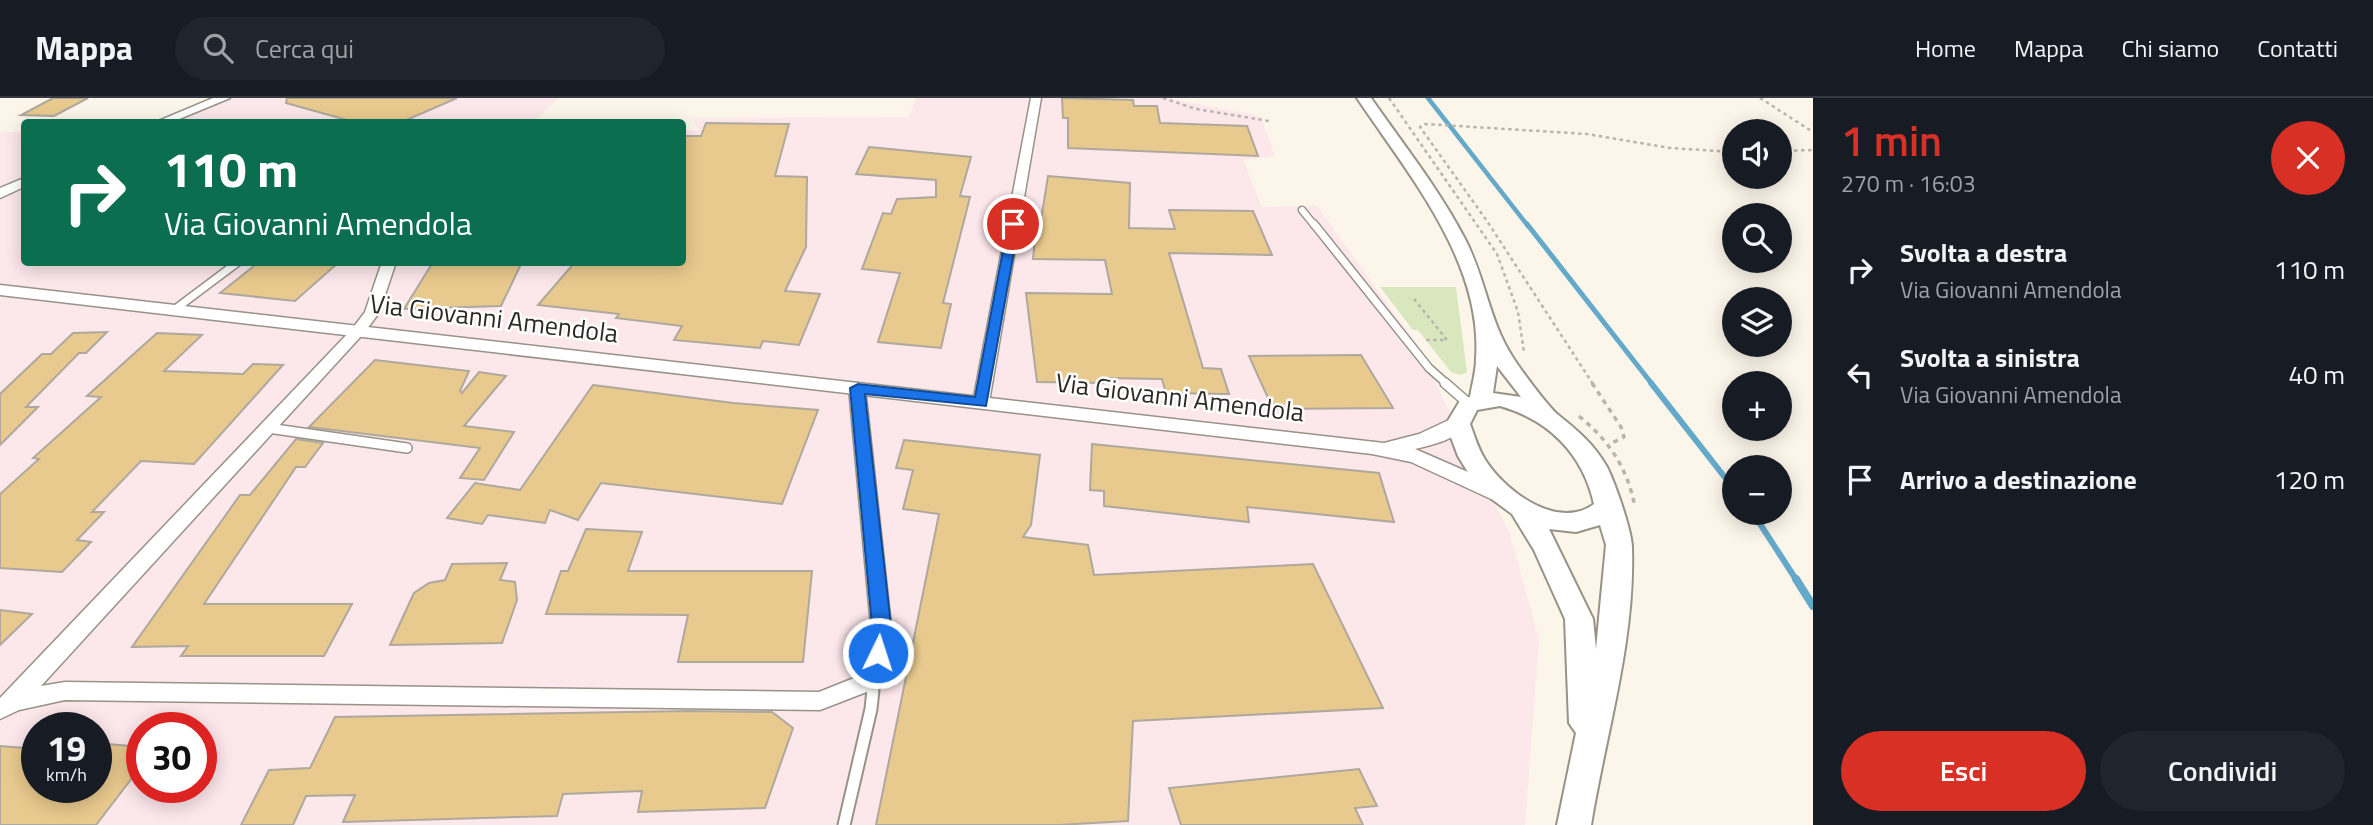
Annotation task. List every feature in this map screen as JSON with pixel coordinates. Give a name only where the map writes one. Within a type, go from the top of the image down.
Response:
[{"type":"main road","points":[[1364,98],[1458,243],[1478,288],[1487,328],[1486,382],[1469,410],[1468,450],[1481,473],[1513,503],[1547,548],[1578,619],[1584,676],[1585,761]]},
{"type":"main road","points":[[1487,328],[1502,358],[1546,415],[1581,446],[1596,468],[1605,490],[1619,545],[1613,642],[1585,761],[1574,825]]},
{"type":"main road","points":[[1469,410],[1500,399],[1522,404],[1546,415]]},
{"type":"main road","points":[[1513,503],[1569,523],[1590,519],[1608,507]]},
{"type":"street","points":[[170,119],[224,98]]},
{"type":"street","points":[[981,402],[1037,98]]},
{"type":"street","points":[[0,194],[21,184]]},
{"type":"street","points":[[7,705],[358,331],[372,313],[387,266]]},
{"type":"street","name":"Via Giovanni Amendola","points":[[0,290],[1372,447],[1416,456],[1513,503]]},
{"type":"street","points":[[7,705],[65,691],[820,701],[874,680],[881,626],[858,388]]},
{"type":"street","name":"Via Giovanni Amendola","points":[[1372,447],[1413,444],[1437,436],[1469,410]]},
{"type":"lane","points":[[1302,210],[1429,368],[1469,410]]},
{"type":"lane","points":[[174,310],[233,266]]},
{"type":"lane","points":[[268,428],[407,448]]},
{"type":"lane","points":[[844,825],[871,709],[874,680]]},
{"type":"path","points":[[1163,98],[1196,109],[1269,121]]},
{"type":"path","points":[[1760,98],[1813,132]]},
{"type":"path","points":[[1581,446],[1611,443],[1624,437],[1621,427],[1487,221],[1420,127],[1425,124],[1471,125],[1587,134],[1670,148],[1722,151]]},
{"type":"path","points":[[1792,151],[1813,150]]},
{"type":"path","points":[[1407,340],[1447,340],[1414,299]]},
{"type":"shaded area","points":[[234,98],[559,98],[536,119],[180,119]]},
{"type":"shaded area","points":[[916,98],[1165,98],[1260,116],[1275,156],[1243,160],[1262,207],[1317,206],[1417,345],[1510,535],[1539,639],[1525,825],[0,825],[0,131],[21,133],[21,266],[686,266],[686,131],[698,130],[693,118],[909,117]]},
{"type":"green space","points":[[1380,287],[1456,287],[1467,372],[1461,375],[1451,372],[1418,330],[1413,330]]},
{"type":"building","points":[[53,98],[88,98],[54,116],[21,115]]},
{"type":"building","points":[[287,98],[457,98],[409,119],[343,119],[286,103]]},
{"type":"building","points":[[1062,98],[1133,100],[1134,106],[1157,106],[1160,123],[1247,126],[1258,156],[1068,148],[1068,118],[1063,118]]},
{"type":"building","points":[[706,123],[789,124],[775,176],[807,177],[806,247],[785,291],[820,294],[799,345],[763,341],[760,348],[674,340],[682,326],[616,318],[619,314],[538,305],[572,266],[686,266],[686,136],[701,136]]},
{"type":"building","points":[[869,147],[971,157],[960,196],[970,197],[943,303],[951,304],[941,348],[878,342],[900,273],[862,269],[883,213],[891,214],[897,199],[936,197],[936,180],[856,174]]},
{"type":"building","points":[[1048,176],[1130,183],[1129,228],[1175,229],[1169,210],[1253,211],[1272,255],[1169,253],[1203,368],[1221,369],[1229,394],[1166,393],[1162,379],[1102,378],[1103,383],[1037,382],[1026,293],[1112,294],[1105,260],[1033,259],[1036,226],[1040,226]]},
{"type":"building","points":[[254,266],[334,266],[295,301],[220,293]]},
{"type":"building","points":[[431,266],[520,266],[501,306],[404,309]]},
{"type":"building","points":[[107,332],[86,353],[79,353],[26,407],[38,407],[0,445],[0,394],[42,354],[51,354],[73,333]]},
{"type":"building","points":[[157,333],[202,335],[164,371],[243,374],[253,364],[283,365],[194,464],[141,461],[92,512],[104,512],[77,540],[91,542],[62,572],[0,568],[0,494],[39,459],[33,458],[101,397],[87,396]]},
{"type":"building","points":[[1361,355],[1393,408],[1273,409],[1249,356]]},
{"type":"building","points":[[375,360],[469,371],[460,391],[462,393],[479,372],[506,376],[464,426],[514,432],[484,480],[460,478],[480,448],[309,427]]},
{"type":"building","points":[[593,385],[733,403],[818,410],[782,504],[601,483],[578,520],[550,510],[545,523],[488,515],[482,524],[447,518],[475,483],[520,490]]},
{"type":"building","points":[[296,439],[323,443],[305,467],[296,467],[204,604],[352,604],[324,656],[181,656],[188,646],[132,647],[240,495],[250,495]]},
{"type":"building","points":[[904,440],[1040,455],[1031,525],[1023,537],[1088,545],[1094,575],[1313,564],[1383,708],[1133,721],[1128,821],[1058,825],[876,825],[939,514],[903,509],[913,470],[896,468]]},
{"type":"building","points":[[1092,444],[1379,473],[1394,522],[1247,507],[1249,522],[1104,506],[1104,491],[1090,490]]},
{"type":"building","points":[[586,529],[642,532],[628,571],[812,571],[803,662],[678,662],[688,615],[546,614],[561,571],[568,571]]},
{"type":"building","points":[[507,563],[500,580],[515,582],[517,600],[502,643],[390,645],[414,593],[429,583],[445,580],[452,564]]},
{"type":"building","points":[[0,610],[32,614],[0,645]]},
{"type":"building","points":[[772,712],[793,728],[765,808],[638,812],[642,791],[563,794],[557,816],[343,822],[355,795],[306,796],[293,825],[241,825],[269,770],[310,768],[335,717]]},
{"type":"building","points":[[112,744],[126,746],[126,786],[96,825],[0,825],[0,746],[21,748],[21,803],[112,803]]},
{"type":"building","points":[[1359,769],[1377,806],[1355,808],[1363,825],[1181,825],[1169,788]]},
{"type":"waterway","points":[[1428,98],[1528,226]]},
{"type":"waterway","points":[[1527,224],[1652,384]]},
{"type":"waterway","points":[[1651,383],[1722,474]]},
{"type":"waterway","points":[[1761,525],[1797,581]]},
{"type":"waterway","points":[[1796,579],[1813,606]]},
{"type":"route","points":[[878,653],[881,626],[858,388],[981,402],[1013,224]]}]
